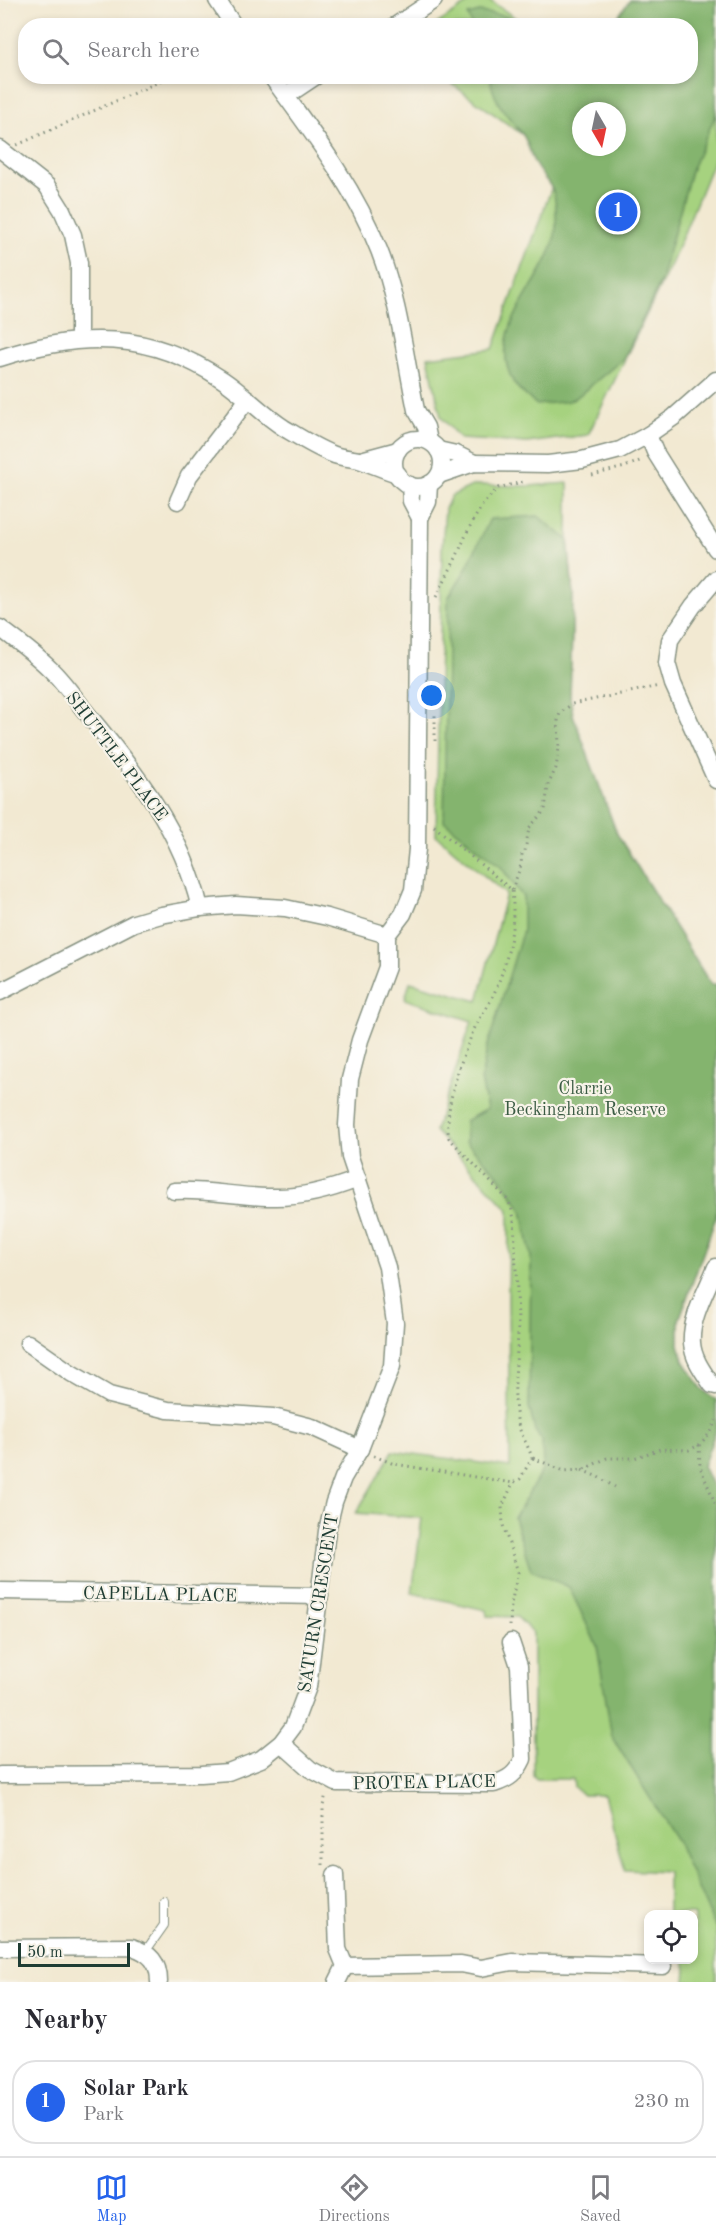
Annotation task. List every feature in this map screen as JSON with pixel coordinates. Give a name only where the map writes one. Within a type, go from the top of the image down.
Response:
[{"type":"street","points":[[217,0],[229,18]]},
{"type":"street","points":[[407,18],[434,0]]},
{"type":"street","points":[[0,992],[134,923],[161,915],[200,908],[236,905],[285,908],[327,917],[387,935],[404,914],[413,890],[417,849],[420,518],[442,462],[416,410],[391,289],[379,250],[326,149],[277,84]]},
{"type":"street","points":[[286,96],[304,84]]},
{"type":"street","points":[[2,150],[47,186],[63,210],[73,235],[79,263],[79,339]]},
{"type":"street","points":[[0,358],[79,339],[116,339],[144,344],[191,361],[223,380],[284,428],[333,455],[361,460],[421,486],[474,463],[548,464],[582,460],[620,450],[648,435],[674,417],[716,380]]},
{"type":"street","points":[[178,501],[189,476],[248,399]]},
{"type":"street","points":[[416,410],[394,463],[404,479],[411,501],[420,518]]},
{"type":"street","points":[[648,435],[656,452],[716,549]]},
{"type":"street","points":[[361,460],[422,439],[474,463]]},
{"type":"street","points":[[716,579],[693,606],[670,640],[667,663],[673,684],[716,780]]},
{"type":"street","name":"SHUTTLE PLACE","points":[[0,628],[51,669],[111,741],[154,801],[176,838],[194,883],[200,908]]},
{"type":"street","name":"SATURN CRESCENT","points":[[0,1775],[228,1772],[261,1759],[281,1743],[293,1727],[308,1687],[327,1531],[334,1502],[343,1478],[360,1449],[392,1366],[395,1323],[387,1267],[350,1157],[347,1125],[350,1079],[360,1040],[387,967],[387,935]]},
{"type":"street","points":[[174,1191],[198,1190],[271,1197],[329,1190],[357,1179]]},
{"type":"street","points":[[716,1267],[694,1323],[692,1344],[699,1365],[712,1385],[716,1386]]},
{"type":"street","points":[[28,1343],[71,1373],[110,1395],[168,1410],[273,1417],[312,1428],[360,1449]]},
{"type":"street","name":"CAPELLA PLACE","points":[[0,1591],[320,1596]]},
{"type":"street","name":"PROTEA PLACE","points":[[281,1743],[310,1769],[336,1783],[494,1784],[513,1775],[522,1760],[519,1666],[511,1642]]},
{"type":"street","points":[[335,1875],[338,1949],[345,1966],[337,1982]]},
{"type":"street","points":[[0,1948],[132,1947],[145,1952],[154,1960],[159,1972],[159,1982]]},
{"type":"street","points":[[345,1966],[461,1964],[481,1968],[512,1962],[663,1966]]},
{"type":"lane","points":[[145,1952],[164,1925],[164,1902]]},
{"type":"path","points":[[2,150],[154,84]]},
{"type":"path","points":[[590,476],[642,460]]},
{"type":"path","points":[[436,607],[436,596],[483,504],[498,488],[536,479]]},
{"type":"path","points":[[511,1642],[511,1604],[518,1572],[504,1525],[502,1507],[513,1483],[520,1479],[532,1458],[529,1446],[521,1435],[517,1419],[514,1386],[518,1334],[514,1212],[508,1200],[449,1138],[447,1127],[449,1104],[470,1038],[492,998],[506,962],[513,928],[513,890],[522,854],[525,851],[529,828],[545,810],[548,785],[556,768],[560,713],[572,704],[673,684]]},
{"type":"path","points":[[435,709],[435,742]]},
{"type":"path","points":[[434,815],[434,826],[513,890]]},
{"type":"path","points":[[532,1458],[564,1471],[582,1470],[608,1458],[634,1458],[660,1449],[688,1450],[699,1445],[711,1432],[716,1420]]},
{"type":"path","points":[[699,1445],[700,1467],[716,1505]]},
{"type":"path","points":[[360,1449],[394,1464],[513,1483]]},
{"type":"path","points":[[582,1470],[615,1487]]},
{"type":"path","points":[[330,1780],[322,1806],[323,1875],[335,1875]]},
{"type":"green space","points":[[473,0],[489,0],[516,18],[446,18]]},
{"type":"green space","points":[[630,0],[716,0],[716,114],[691,171],[660,283],[624,358],[569,401],[537,405],[514,383],[506,362],[506,342],[512,322],[552,246],[556,212],[551,187],[538,170],[525,138],[495,95],[491,84],[698,84],[698,18],[617,18]]},
{"type":"green space","points":[[716,0],[716,155],[672,262],[588,435],[527,443],[460,439],[441,417],[428,357],[493,349],[561,162],[452,84],[698,84],[698,18]]},
{"type":"green space","points":[[479,12],[511,18],[469,18],[468,15]]},
{"type":"green space","name":"Clarrie Beckingham Reserve","points":[[568,483],[568,540],[573,595],[570,697],[573,715],[617,834],[711,985],[716,984],[716,1217],[679,1320],[679,1345],[684,1361],[702,1389],[716,1400],[716,1430],[703,1466],[716,1494],[716,1982],[685,1982],[685,1964],[698,1964],[698,1910],[668,1910],[668,1872],[625,1870],[604,1795],[583,1795],[574,1787],[573,1779],[536,1779],[533,1775],[533,1633],[517,1617],[487,1616],[486,1610],[412,1593],[422,1518],[356,1513],[393,1451],[510,1467],[509,1210],[435,1131],[472,1021],[405,999],[410,982],[478,1001],[506,894],[436,835],[442,548],[445,509],[451,496],[474,485],[529,486]]},
{"type":"green space","name":"Clarrie Beckingham Reserve","points":[[538,516],[568,540],[573,595],[570,697],[573,715],[617,834],[711,985],[716,984],[716,1217],[679,1320],[679,1345],[684,1361],[702,1389],[716,1400],[716,1430],[703,1466],[716,1494],[716,1929],[677,1841],[612,1737],[597,1646],[569,1587],[531,1570],[514,1518],[543,1469],[542,1440],[535,1431],[529,1407],[531,1256],[522,1210],[500,1177],[466,1142],[465,1121],[487,1109],[481,1080],[487,1048],[523,930],[523,897],[501,867],[444,821],[448,598],[465,571],[490,519]]},
{"type":"place","name":"Solar Park","points":[[618,212]]}]
